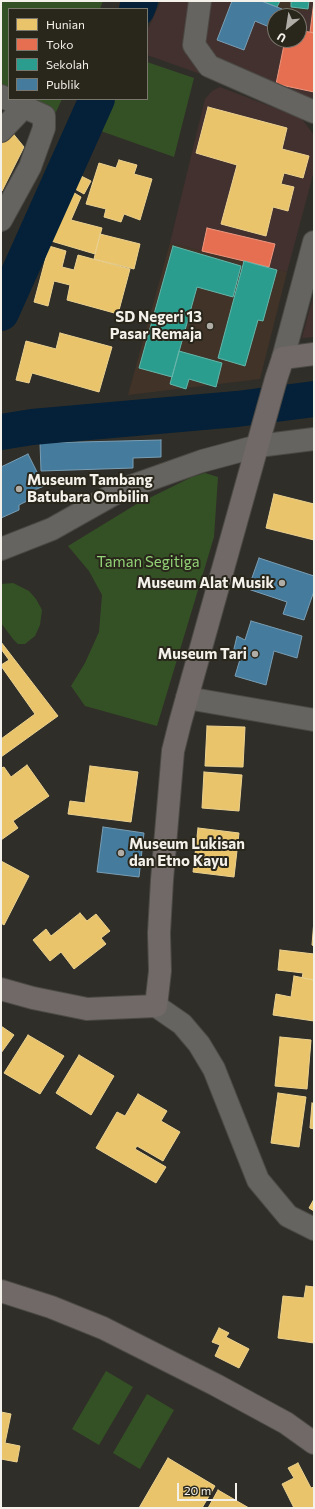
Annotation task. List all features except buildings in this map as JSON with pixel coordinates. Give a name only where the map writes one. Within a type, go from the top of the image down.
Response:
[{"type":"main road","points":[[1,989],[33,998],[87,1009],[156,1006],[160,971],[159,933],[162,880],[173,751],[272,391],[283,358],[314,354]]},
{"type":"main road","points":[[1,1291],[51,1307],[103,1328],[216,1385],[286,1423],[314,1443]]},
{"type":"street","points":[[200,1],[194,44],[209,66],[314,112]]},
{"type":"street","points":[[1,220],[30,167],[44,128],[44,116],[9,100]]},
{"type":"street","points":[[1,131],[24,107]]},
{"type":"street","points":[[283,358],[314,242]]},
{"type":"street","points":[[1,549],[52,529],[123,489],[202,461],[258,446],[314,439]]},
{"type":"street","points":[[187,698],[314,720]]},
{"type":"street","points":[[156,1006],[182,1024],[199,1044],[214,1069],[258,1180],[288,1216],[314,1229]]},
{"type":"shaded area","points":[[161,1],[314,1],[314,114],[148,55],[148,29]]},
{"type":"shaded area","points":[[262,1],[310,1],[308,11],[307,8],[282,8]]},
{"type":"shaded area","points":[[220,87],[301,118],[314,135],[314,171],[287,272],[170,243],[205,99],[212,91]]},
{"type":"shaded area","name":"SD Negeri 13 Pasar Remaja","points":[[170,243],[287,272],[260,379],[128,395]]},
{"type":"shaded area","points":[[314,293],[314,337],[302,338]]},
{"type":"green space","points":[[1,1],[103,1],[100,8],[8,8],[8,90],[1,86]]},
{"type":"green space","points":[[148,62],[194,78],[174,157],[98,130],[113,100],[148,100]]},
{"type":"green space","points":[[31,100],[62,100],[56,112]]},
{"type":"green space","name":"Taman Segitiga","points":[[205,473],[218,477],[214,537],[157,726],[85,706],[71,686],[85,663],[99,632],[102,595],[89,571],[68,546],[135,505],[192,477]]},
{"type":"green space","points":[[13,583],[29,591],[36,599],[42,610],[40,625],[35,636],[25,644],[18,644],[1,623],[1,584]]},
{"type":"green space","points":[[106,1371],[133,1387],[99,1445],[72,1429]]},
{"type":"green space","points":[[147,1394],[174,1410],[140,1469],[113,1453]]},
{"type":"waterway","points":[[137,8],[140,1]]},
{"type":"waterway","points":[[1,313],[97,100]]},
{"type":"waterway","points":[[1,432],[32,427],[237,409],[314,399]]},
{"type":"place","name":"SD Negeri 13 Pasar Remaja","points":[[210,326]]},
{"type":"place","name":"Museum Tambang Batubara Ombilin","points":[[19,489]]},
{"type":"place","name":"Museum Alat Musik","points":[[282,583]]},
{"type":"place","name":"Museum Tari","points":[[255,654]]},
{"type":"place","name":"Museum Lukisan dan Etno Kayu","points":[[121,853]]}]
